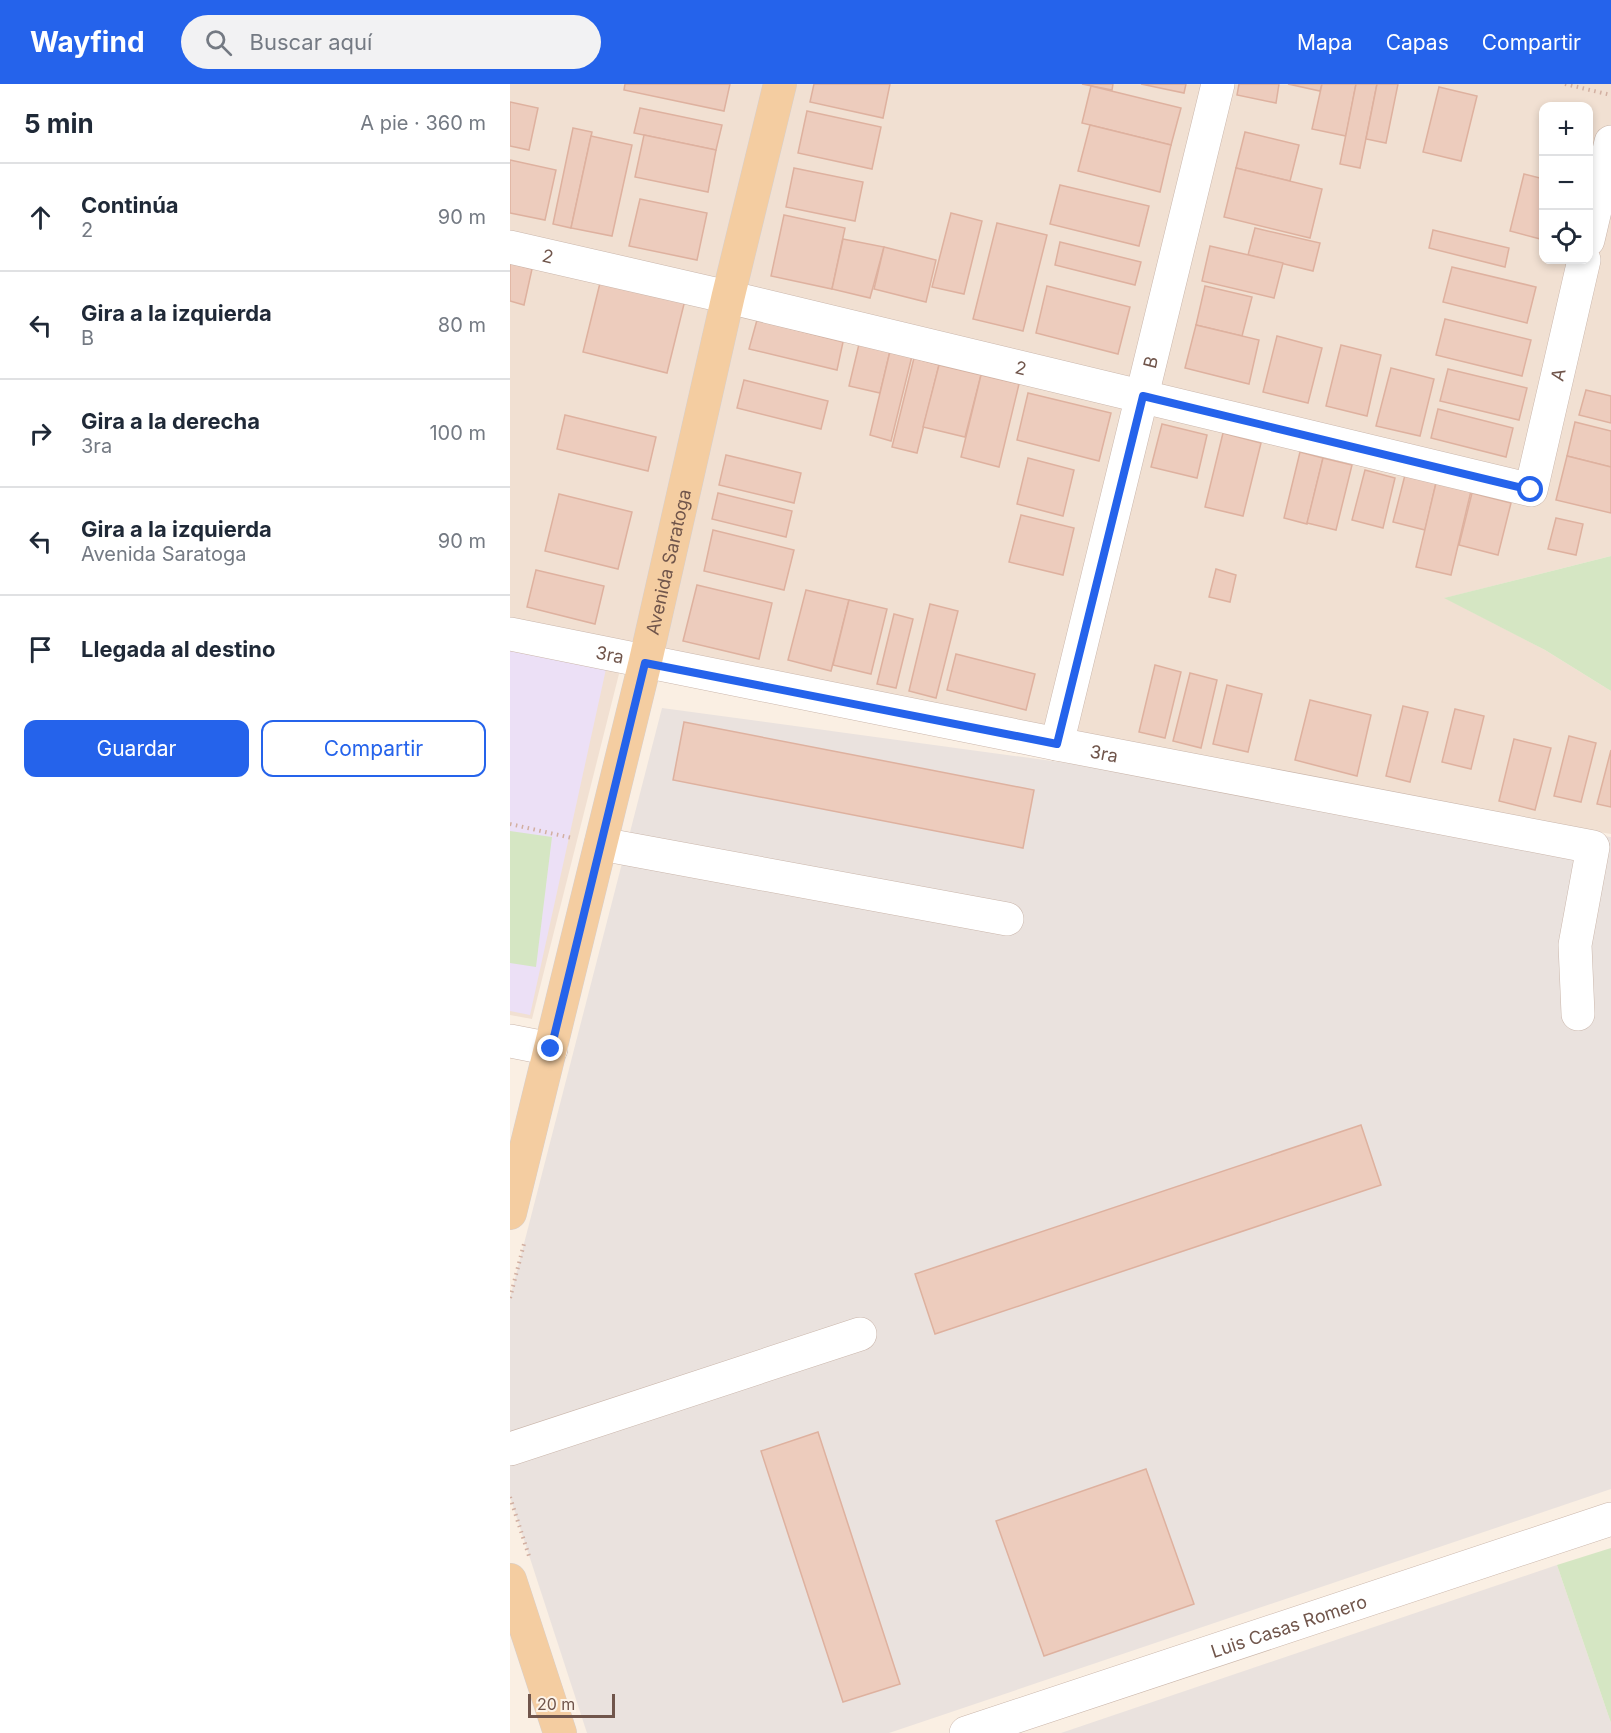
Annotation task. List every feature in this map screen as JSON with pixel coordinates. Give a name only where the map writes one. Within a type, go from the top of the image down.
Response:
[{"type":"main road","name":"Avenida Saratoga","points":[[510,1213],[551,1049],[588,841],[645,663],[728,297],[780,84]]},
{"type":"main road","points":[[510,1580],[518,1633],[560,1733]]},
{"type":"street","name":"B","points":[[1057,744],[1218,84]]},
{"type":"street","points":[[1593,219],[1611,142]]},
{"type":"street","name":"2","points":[[510,247],[728,297],[1531,490]]},
{"type":"street","name":"A","points":[[1531,490],[1583,264]]},
{"type":"street","name":"3ra","points":[[510,634],[645,663],[1593,847],[1575,945],[1578,1014]]},
{"type":"street","points":[[588,841],[1007,919]]},
{"type":"street","points":[[510,1041],[551,1049]]},
{"type":"street","points":[[510,1449],[860,1334]]},
{"type":"street","name":"Luis Casas Romero","points":[[966,1733],[1611,1519]]},
{"type":"path","points":[[1565,84],[1611,95]]},
{"type":"path","points":[[510,824],[588,841]]},
{"type":"shaded area","points":[[510,84],[1611,84],[1611,556],[1445,598],[1545,650],[1611,691],[1611,834],[1121,751],[623,658],[532,1019],[510,1015]]},
{"type":"shaded area","points":[[510,651],[606,669],[530,1015],[510,1011]]},
{"type":"shaded area","points":[[662,708],[1611,837],[1611,1489],[889,1733],[587,1733],[510,1497],[510,1298]]},
{"type":"shaded area","points":[[1557,1565],[1611,1723],[1611,1733],[1061,1733]]},
{"type":"green space","points":[[1611,556],[1611,691],[1545,650],[1444,598]]},
{"type":"green space","points":[[510,831],[552,837],[536,967],[510,963]]},
{"type":"green space","points":[[1611,1548],[1611,1723],[1557,1565]]},
{"type":"building","points":[[625,84],[730,84],[724,111],[624,90]]},
{"type":"building","points":[[814,84],[890,84],[883,118],[810,102]]},
{"type":"building","points":[[1082,84],[1113,84],[1112,90]]},
{"type":"building","points":[[1141,84],[1186,84],[1184,93]]},
{"type":"building","points":[[1239,84],[1279,84],[1276,103],[1237,95]]},
{"type":"building","points":[[1288,84],[1322,84],[1320,91]]},
{"type":"building","points":[[1322,84],[1356,84],[1346,136],[1312,129]]},
{"type":"building","points":[[1356,84],[1377,84],[1360,168],[1340,164]]},
{"type":"building","points":[[1377,84],[1398,84],[1386,143],[1366,139]]},
{"type":"building","points":[[1091,86],[1181,108],[1171,145],[1082,123]]},
{"type":"building","points":[[1439,87],[1477,96],[1461,161],[1423,152]]},
{"type":"building","points":[[510,102],[538,108],[529,150],[510,146]]},
{"type":"building","points":[[640,108],[722,125],[716,150],[634,133]]},
{"type":"building","points":[[807,111],[881,127],[872,169],[798,153]]},
{"type":"building","points":[[1090,125],[1171,145],[1160,192],[1078,171]]},
{"type":"building","points":[[573,128],[592,132],[571,228],[553,224]]},
{"type":"building","points":[[1245,132],[1299,145],[1290,181],[1236,168]]},
{"type":"building","points":[[644,135],[716,150],[708,192],[635,177]]},
{"type":"building","points":[[591,136],[632,145],[612,236],[571,228]]},
{"type":"building","points":[[510,160],[556,170],[545,220],[510,213]]},
{"type":"building","points":[[794,168],[863,182],[855,221],[786,207]]},
{"type":"building","points":[[1236,168],[1322,189],[1310,238],[1224,217]]},
{"type":"building","points":[[1524,174],[1539,178],[1539,239],[1510,231]]},
{"type":"building","points":[[1060,185],[1149,206],[1139,246],[1050,224]]},
{"type":"building","points":[[640,199],[707,213],[697,260],[629,246]]},
{"type":"building","points":[[951,213],[982,221],[964,294],[932,287]]},
{"type":"building","points":[[784,215],[845,228],[832,289],[771,276]]},
{"type":"building","points":[[997,223],[1047,235],[1023,331],[973,319]]},
{"type":"building","points":[[1255,228],[1320,243],[1313,271],[1248,255]]},
{"type":"building","points":[[1433,230],[1509,248],[1505,267],[1429,248]]},
{"type":"building","points":[[843,239],[884,247],[870,298],[832,289]]},
{"type":"building","points":[[1060,242],[1141,262],[1135,285],[1055,265]]},
{"type":"building","points":[[1210,246],[1283,263],[1274,298],[1202,281]]},
{"type":"building","points":[[884,247],[936,260],[926,302],[874,289]]},
{"type":"building","points":[[510,263],[532,269],[524,305],[510,301]]},
{"type":"building","points":[[1452,267],[1536,287],[1527,323],[1443,302]]},
{"type":"building","points":[[601,279],[685,300],[667,373],[583,352]]},
{"type":"building","points":[[1047,286],[1130,307],[1118,354],[1036,333]]},
{"type":"building","points":[[1205,286],[1252,297],[1242,336],[1196,325]]},
{"type":"building","points":[[1445,319],[1531,340],[1522,376],[1436,355]]},
{"type":"building","points":[[757,320],[843,342],[837,370],[749,349]]},
{"type":"building","points":[[1196,325],[1259,340],[1249,384],[1185,368]]},
{"type":"building","points":[[1277,336],[1322,348],[1308,403],[1263,392]]},
{"type":"building","points":[[860,340],[891,347],[880,393],[849,386]]},
{"type":"building","points":[[1341,345],[1381,355],[1367,416],[1326,406]]},
{"type":"building","points":[[891,347],[913,352],[891,441],[870,435]]},
{"type":"building","points":[[914,358],[939,365],[917,453],[892,447]]},
{"type":"building","points":[[939,365],[981,375],[965,437],[923,427]]},
{"type":"building","points":[[1391,368],[1434,379],[1420,436],[1376,426]]},
{"type":"building","points":[[1448,369],[1527,388],[1519,420],[1440,401]]},
{"type":"building","points":[[981,375],[1019,384],[999,467],[961,457]]},
{"type":"building","points":[[744,380],[828,401],[821,429],[737,408]]},
{"type":"building","points":[[1586,390],[1611,396],[1611,423],[1579,415]]},
{"type":"building","points":[[1028,393],[1111,413],[1099,461],[1017,440]]},
{"type":"building","points":[[1438,409],[1513,428],[1506,457],[1431,438]]},
{"type":"building","points":[[565,415],[656,437],[648,471],[557,449]]},
{"type":"building","points":[[1575,422],[1611,431],[1611,467],[1567,456]]},
{"type":"building","points":[[1162,424],[1207,435],[1197,478],[1151,467]]},
{"type":"building","points":[[1223,433],[1261,443],[1243,516],[1205,507]]},
{"type":"building","points":[[1300,452],[1323,458],[1307,524],[1284,518]]},
{"type":"building","points":[[726,455],[801,473],[794,503],[719,485]]},
{"type":"building","points":[[1567,456],[1611,467],[1611,513],[1556,500]]},
{"type":"building","points":[[1028,458],[1074,470],[1063,516],[1017,504]]},
{"type":"building","points":[[1323,458],[1352,465],[1336,530],[1307,523]]},
{"type":"building","points":[[1365,470],[1395,478],[1383,528],[1352,520]]},
{"type":"building","points":[[1405,475],[1436,483],[1425,530],[1393,522]]},
{"type":"building","points":[[1436,483],[1471,491],[1451,575],[1416,567]]},
{"type":"building","points":[[718,493],[792,511],[786,537],[712,519]]},
{"type":"building","points":[[1472,493],[1511,503],[1498,555],[1459,545]]},
{"type":"building","points":[[559,494],[632,512],[618,569],[545,551]]},
{"type":"building","points":[[1021,515],[1074,528],[1063,575],[1009,562]]},
{"type":"building","points":[[1556,518],[1583,524],[1576,555],[1548,549]]},
{"type":"building","points":[[713,530],[794,550],[784,590],[704,571]]},
{"type":"building","points":[[1216,569],[1236,575],[1230,602],[1209,597]]},
{"type":"building","points":[[536,570],[604,586],[595,624],[527,607]]},
{"type":"building","points":[[697,585],[772,603],[759,659],[683,641]]},
{"type":"building","points":[[806,590],[849,600],[831,671],[788,660]]},
{"type":"building","points":[[849,600],[887,609],[871,674],[833,665]]},
{"type":"building","points":[[930,604],[958,611],[936,698],[909,691]]},
{"type":"building","points":[[894,614],[913,619],[896,688],[877,684]]},
{"type":"building","points":[[956,654],[1035,674],[1026,710],[947,690]]},
{"type":"building","points":[[1155,665],[1181,672],[1165,738],[1139,732]]},
{"type":"building","points":[[1190,673],[1217,680],[1201,748],[1173,741]]},
{"type":"building","points":[[1227,685],[1262,694],[1248,752],[1213,744]]},
{"type":"building","points":[[1310,700],[1371,715],[1357,776],[1295,760]]},
{"type":"building","points":[[1403,706],[1428,712],[1410,782],[1386,776]]},
{"type":"building","points":[[1455,709],[1484,716],[1471,769],[1442,762]]},
{"type":"building","points":[[684,722],[1034,790],[1023,848],[673,780]]},
{"type":"building","points":[[1569,736],[1596,743],[1581,802],[1554,796]]},
{"type":"building","points":[[1514,739],[1551,748],[1535,810],[1499,801]]},
{"type":"building","points":[[1611,750],[1611,807],[1597,804]]},
{"type":"building","points":[[1361,1125],[1381,1185],[935,1334],[915,1274]]},
{"type":"building","points":[[818,1432],[900,1684],[843,1702],[761,1451]]},
{"type":"building","points":[[1146,1469],[1194,1604],[1044,1656],[996,1521]]},
{"type":"route","points":[[551,1049],[645,663],[1057,744],[1143,396],[1531,490]]}]
